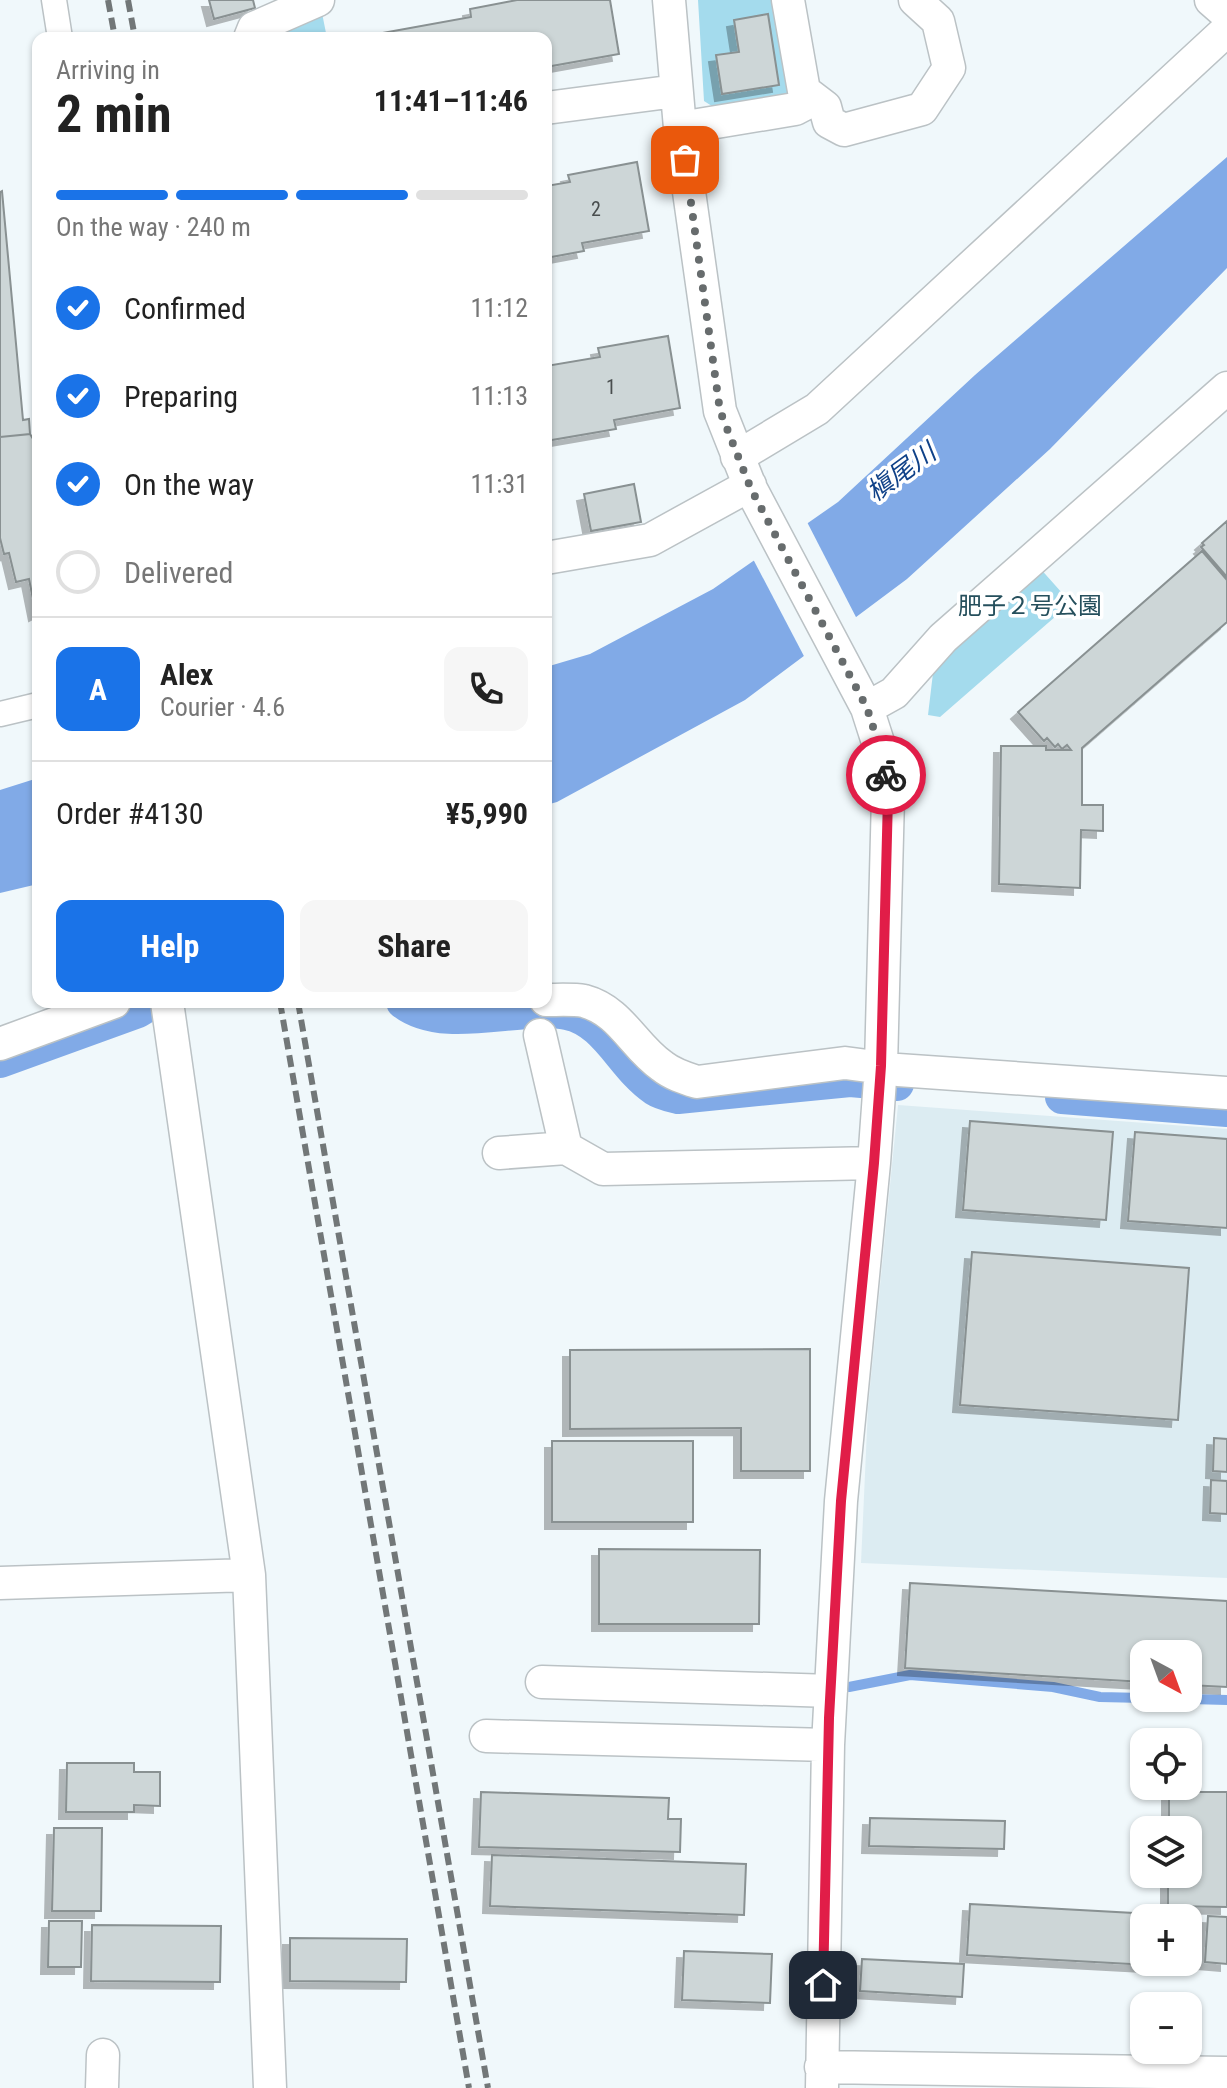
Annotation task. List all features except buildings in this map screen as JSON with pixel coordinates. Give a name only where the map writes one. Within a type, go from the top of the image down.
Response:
[{"type":"street","points":[[54,0],[59,32]]},
{"type":"street","points":[[252,32],[254,28],[318,0]]},
{"type":"street","points":[[669,0],[680,128],[720,411],[746,477],[864,701],[884,761],[888,797],[878,1104],[841,1501],[828,1745],[821,2077],[1110,2080],[1227,2073]]},
{"type":"street","points":[[788,0],[804,91],[825,107],[829,122],[844,130],[922,109],[949,68],[938,21],[915,0]]},
{"type":"street","points":[[1211,0],[1227,14]]},
{"type":"street","points":[[552,557],[650,540],[746,477],[1227,30]]},
{"type":"street","points":[[552,107],[676,91]]},
{"type":"street","points":[[680,128],[795,109],[814,99]]},
{"type":"street","points":[[864,701],[894,693],[943,638],[1227,388]]},
{"type":"street","points":[[0,714],[32,706]]},
{"type":"street","points":[[552,1000],[582,1001],[605,1009],[625,1026],[659,1065],[675,1075],[697,1082],[845,1063],[898,1070],[1227,1093]]},
{"type":"street","points":[[0,1044],[98,1008]]},
{"type":"street","points":[[167,1008],[249,1575],[270,2088]]},
{"type":"street","points":[[540,1035],[566,1148]]},
{"type":"street","points":[[499,1153],[566,1148],[603,1169],[874,1163]]},
{"type":"street","points":[[0,1583],[249,1575]]},
{"type":"street","points":[[542,1682],[831,1691]]},
{"type":"street","points":[[486,1736],[828,1745]]},
{"type":"street","points":[[102,2088],[103,2055]]},
{"type":"shaded area","points":[[898,1105],[1227,1129],[1227,1578],[861,1563],[868,1407]]},
{"type":"green space","points":[[698,0],[778,0],[793,86],[785,99],[715,108],[704,101]]},
{"type":"green space","points":[[322,13],[326,32],[279,32]]},
{"type":"green space","name":"肥子２号公園","points":[[1038,566],[1071,603],[940,717],[928,715],[933,673],[968,628]]},
{"type":"water","name":"槇尾川","points":[[1227,157],[1227,268],[1050,449],[907,579],[745,700],[552,803],[552,665],[590,654],[713,589],[838,502],[975,375]]},
{"type":"water","points":[[32,780],[32,885],[0,893],[0,790]]},
{"type":"pier","points":[[806,520],[858,621],[806,660],[752,557]]},
{"type":"waterway","points":[[0,1061],[143,1008]]},
{"type":"waterway","points":[[414,1008],[439,1016],[460,1017],[548,1011],[567,1013],[593,1025],[643,1080],[657,1090],[678,1097],[850,1080],[897,1084]]},
{"type":"waterway","points":[[1062,1097],[1227,1110]]},
{"type":"waterway","points":[[849,1687],[910,1675],[1053,1687],[1100,1697],[1130,1698]]},
{"type":"waterway","points":[[1202,1699],[1227,1700]]},
{"type":"railway","points":[[108,0],[114,32]]},
{"type":"railway","points":[[128,0],[134,32]]},
{"type":"railway","points":[[281,1008],[469,2088]]},
{"type":"railway","points":[[299,1008],[488,2088]]},
{"type":"way so far","points":[[685,160],[720,411],[751,489],[867,708],[886,775]]},
{"type":"route","points":[[823,1985],[828,1745],[841,1501],[881,1066],[886,775]]}]
